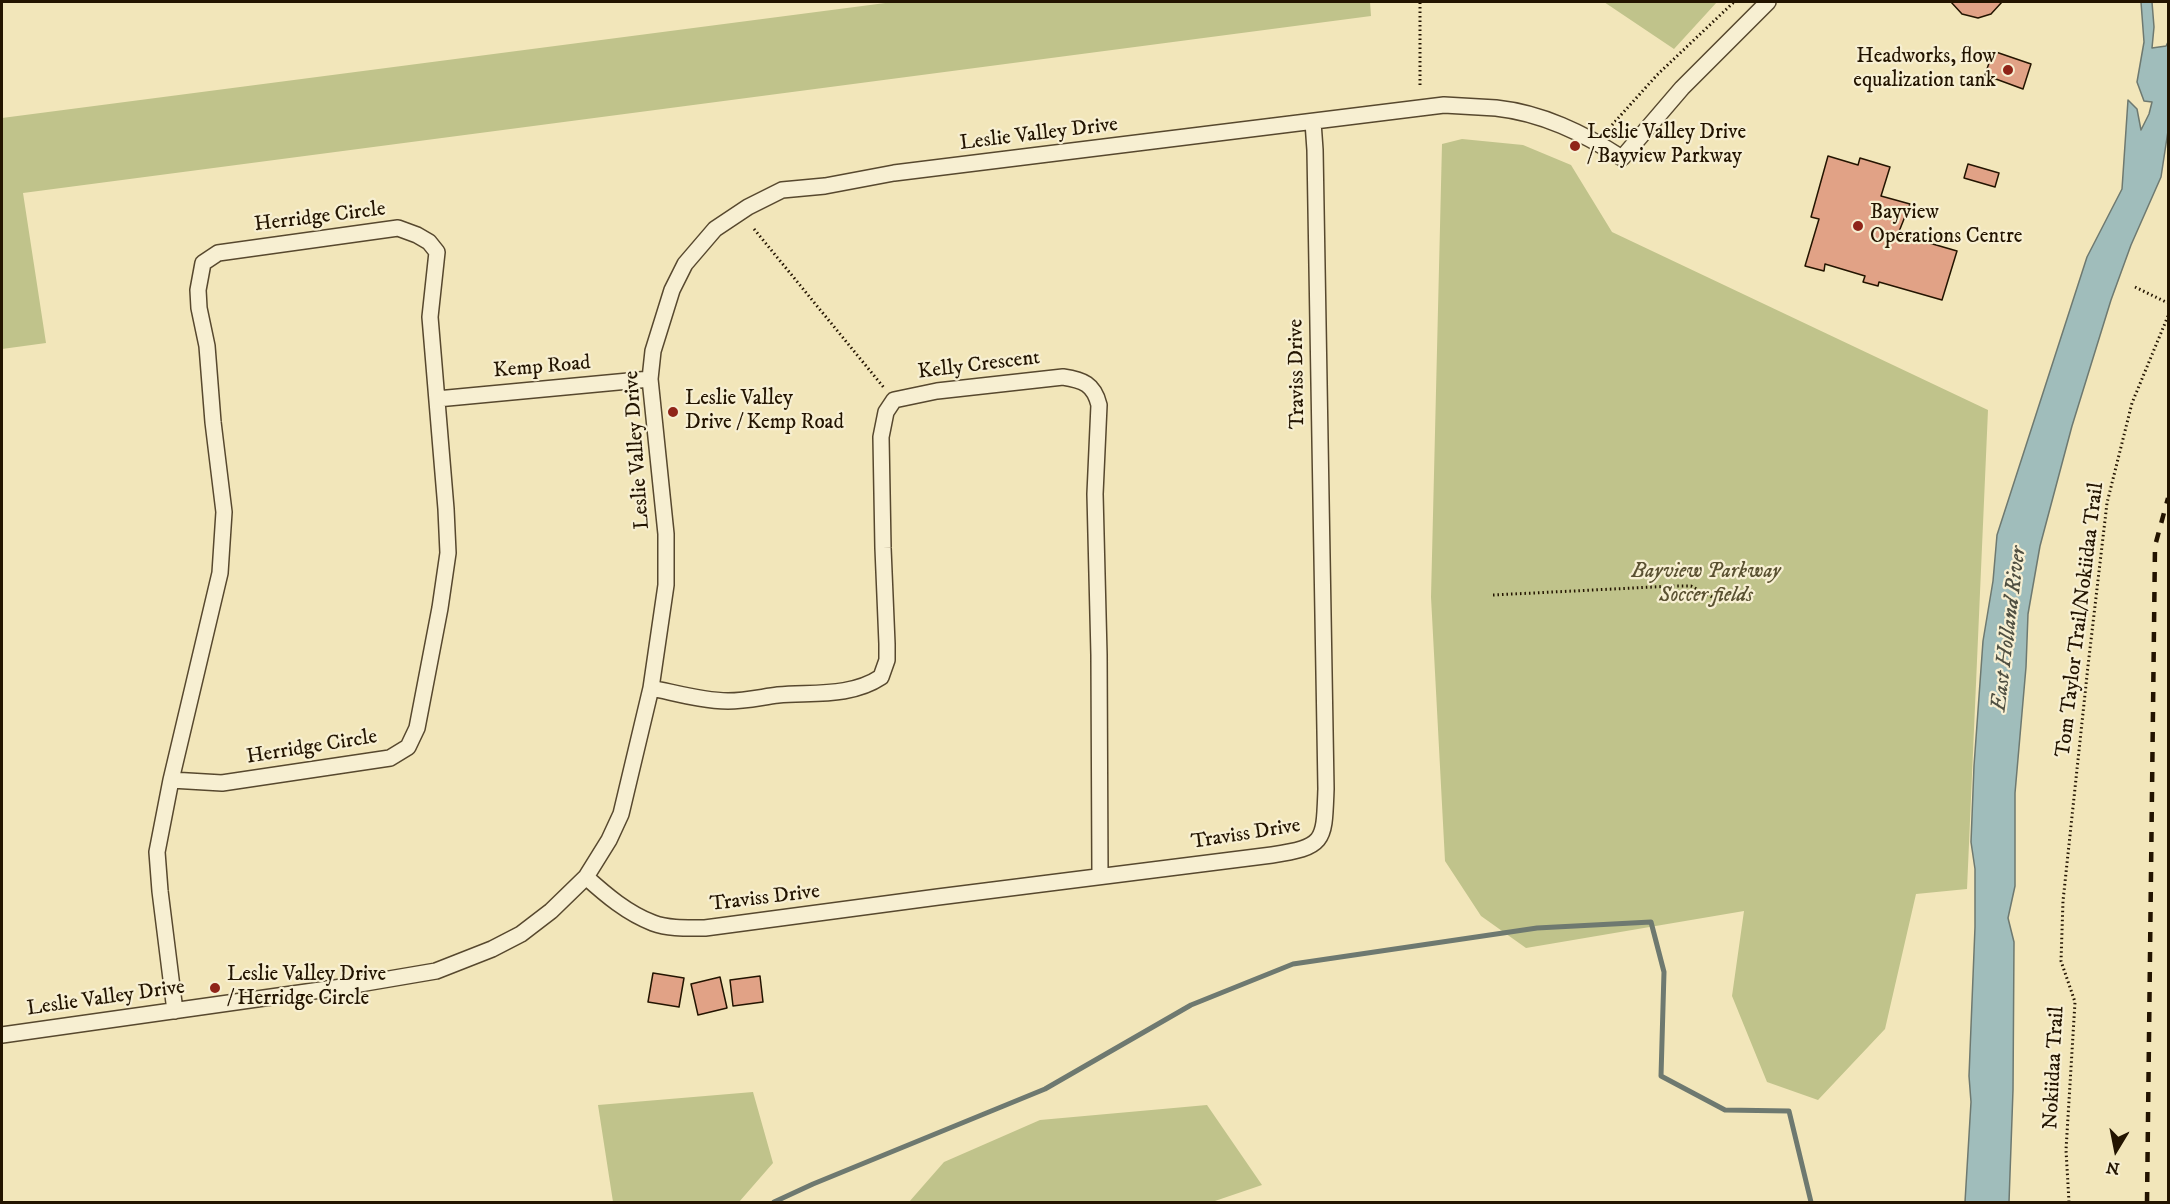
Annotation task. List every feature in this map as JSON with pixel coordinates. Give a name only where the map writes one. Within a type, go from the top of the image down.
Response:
[{"type":"street","name":"Leslie Valley Drive","points":[[2,1035],[436,971],[492,949],[521,934],[551,911],[586,877],[609,840],[621,814],[651,688],[666,577],[666,534],[650,379],[653,351],[672,290],[685,264],[715,229],[748,207],[782,190],[825,186],[894,173],[1444,105],[1498,108],[1533,115],[1571,129],[1622,158],[1682,88],[1768,2]]},
{"type":"street","name":"Traviss Drive","points":[[586,877],[624,908],[654,924],[679,928],[705,928],[1290,852],[1315,844],[1322,834],[1325,820],[1326,778],[1313,123]]},
{"type":"street","name":"Herridge Circle","points":[[171,780],[222,783],[390,758],[408,747],[417,728],[448,553],[430,317],[437,252],[429,242],[417,235],[398,228],[300,240],[218,253],[203,262],[198,290],[199,308],[207,346],[224,512],[220,573],[171,780],[157,852],[175,1011]]},
{"type":"street","name":"Kelly Crescent","points":[[651,688],[698,698],[729,701],[831,693],[863,686],[881,677],[885,670],[887,644],[881,437],[886,412],[894,400],[937,391],[1063,377],[1081,380],[1090,385],[1096,393],[1099,405],[1095,494],[1099,655],[1100,876]]},
{"type":"street","name":"Kemp Road","points":[[437,399],[650,379]]},
{"type":"path","points":[[1420,2],[1420,85]]},
{"type":"path","points":[[1612,125],[1657,75],[1734,2]]},
{"type":"path","points":[[754,229],[894,400]]},
{"type":"path","points":[[2135,287],[2169,303]]},
{"type":"path","name":"Tom Taylor Trail/Nokiidaa Trail","points":[[2063,901],[2107,503],[2132,403],[2169,316]]},
{"type":"path","points":[[1493,596],[1691,586],[1712,597]]},
{"type":"path","name":"Nokiidaa Trail","points":[[2063,901],[2061,961],[2075,1002],[2066,1150],[2069,1203]]},
{"type":"green space","points":[[893,2],[1370,2],[1371,16],[23,193],[46,343],[2,349],[2,118]]},
{"type":"green space","points":[[1604,2],[1717,2],[1674,49]]},
{"type":"green space","name":"Bayview Parkway Soccer fields","points":[[1462,139],[1523,145],[1571,165],[1612,232],[1988,410],[1967,889],[1916,894],[1885,1029],[1818,1100],[1767,1082],[1732,996],[1744,911],[1526,948],[1481,916],[1445,861],[1431,597],[1442,144]]},
{"type":"green space","points":[[753,1092],[773,1163],[739,1202],[613,1202],[598,1105]]},
{"type":"green space","points":[[1207,1105],[1262,1185],[1212,1202],[909,1202],[944,1162],[1040,1120]]},
{"type":"water","name":"East Holland River","points":[[2141,2],[2152,2],[2154,27],[2152,48],[2166,46],[2168,42],[2168,131],[2161,177],[2131,245],[2111,300],[2072,426],[2040,546],[2028,614],[2026,667],[2015,793],[2015,886],[2008,918],[2014,942],[2013,1090],[2009,1202],[1965,1202],[1971,1102],[1969,1076],[1975,927],[1975,869],[1971,842],[1974,766],[1983,641],[1993,581],[1997,535],[2087,257],[2122,189],[2128,100],[2137,109],[2141,130],[2149,114],[2152,102],[2144,101],[2137,82],[2144,42]]},
{"type":"building","points":[[1951,2],[2002,2],[1991,14],[1978,18],[1962,14]]},
{"type":"building","name":"Headworks, flow equalization tank","points":[[1993,51],[2031,64],[2023,89],[1985,75]]},
{"type":"building","name":"Bayview Operations Centre","points":[[1828,156],[1858,165],[1860,158],[1890,167],[1881,196],[1910,204],[1898,234],[1957,251],[1942,300],[1879,282],[1878,286],[1863,282],[1865,276],[1825,264],[1824,271],[1805,266],[1819,219],[1811,217]]},
{"type":"building","points":[[1968,164],[1999,173],[1995,187],[1964,178]]},
{"type":"building","points":[[653,973],[684,978],[679,1007],[648,1002]]},
{"type":"building","points":[[760,976],[763,1002],[733,1006],[730,980]]},
{"type":"building","points":[[720,977],[727,1008],[698,1015],[691,984]]},
{"type":"waterway","points":[[774,1202],[1045,1089],[1191,1005],[1293,964],[1537,928],[1651,922],[1664,972],[1661,1076],[1725,1110],[1789,1111],[1811,1202]]},
{"type":"railway","points":[[2147,1202],[2155,546],[2168,498]]},
{"type":"place","name":"Headworks, flow equalization tank","points":[[2008,70]]},
{"type":"place","name":"Leslie Valley Drive / Bayview Parkway","points":[[1575,146]]},
{"type":"place","name":"Bayview Operations Centre","points":[[1858,226]]},
{"type":"place","name":"Leslie Valley Drive / Kemp Road","points":[[673,412]]},
{"type":"place","name":"Leslie Valley Drive / Herridge Circle","points":[[215,988]]}]
